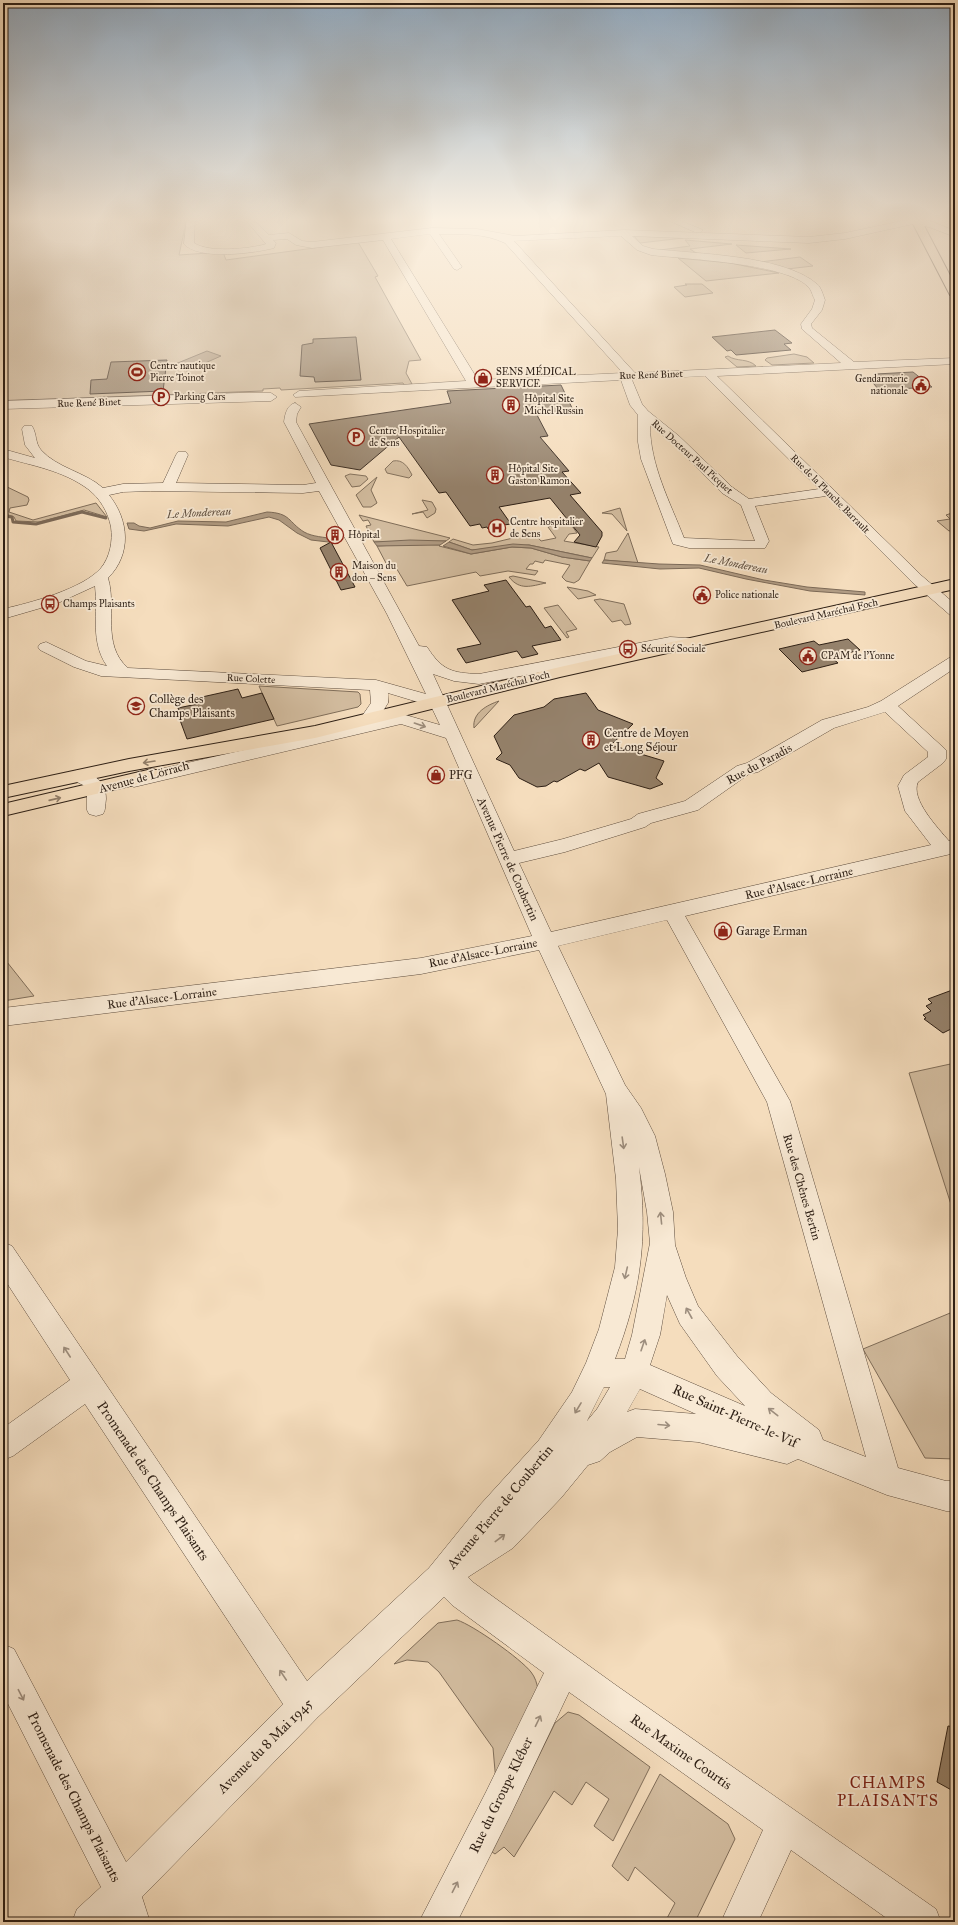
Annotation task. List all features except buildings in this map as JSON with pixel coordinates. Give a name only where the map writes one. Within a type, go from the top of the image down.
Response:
[{"type":"main road","name":"Boulevard Maréchal Foch","points":[[437,702],[560,672],[955,584]]},
{"type":"main road","name":"Avenue de Lörrach","points":[[3,810],[96,789],[284,739],[437,702]]},
{"type":"main road","name":"Avenue de Lörrach","points":[[3,792],[130,765],[284,739]]},
{"type":"street","points":[[429,308],[474,384]]},
{"type":"street","points":[[568,308],[628,376]]},
{"type":"street","points":[[818,308],[806,324],[807,329],[850,365]]},
{"type":"street","name":"Rue René Binet","points":[[3,405],[176,400],[285,400],[347,392],[474,384],[955,361]]},
{"type":"street","name":"Rue de la Planche Barrault","points":[[708,373],[929,591],[955,612]]},
{"type":"street","name":"Rue Docteur Paul Picquet","points":[[628,376],[636,405],[644,414],[675,439],[727,490],[748,503]]},
{"type":"street","name":"Avenue Pierre de Coubertin","points":[[285,400],[280,410],[286,424],[300,451],[309,458],[355,544],[395,614],[430,684],[545,941],[616,1091],[633,1115],[643,1136],[656,1189],[663,1243],[646,1335],[634,1372],[626,1412],[600,1442],[502,1537],[444,1574]]},
{"type":"street","points":[[17,452],[31,421],[44,404]]},
{"type":"street","points":[[644,414],[644,442],[647,459],[678,541],[689,544],[760,545],[762,541],[748,503],[829,492]]},
{"type":"street","points":[[3,614],[59,597],[100,577],[113,561],[118,546],[118,524],[100,493],[71,474],[42,458],[17,452]]},
{"type":"street","points":[[17,452],[71,474]]},
{"type":"street","points":[[168,487],[182,455]]},
{"type":"street","points":[[100,493],[123,488],[168,487],[303,490],[324,486]]},
{"type":"street","points":[[100,577],[103,586],[102,623],[109,654],[113,663],[126,673]]},
{"type":"street","name":"Avenue Pierre de Coubertin","points":[[395,614],[432,666],[454,676]]},
{"type":"street","name":"Boulevard Maréchal Foch","points":[[454,676],[479,679],[670,642],[697,642]]},
{"type":"street","name":"Rue Colette","points":[[46,647],[80,664],[101,671],[376,685],[388,683],[430,684]]},
{"type":"street","points":[[70,659],[91,661],[109,654]]},
{"type":"street","name":"Rue du Paradis","points":[[508,859],[564,845],[638,823],[645,818],[691,806],[743,770],[752,768],[803,740],[828,724],[874,711],[887,705],[955,661]]},
{"type":"street","name":"Boulevard Maréchal Foch","points":[[430,684],[456,686],[471,685],[537,672],[560,672]]},
{"type":"street","points":[[369,719],[381,703],[381,693],[376,685]]},
{"type":"street","name":"Rue Colette","points":[[376,685],[437,702]]},
{"type":"street","points":[[887,705],[937,750],[937,759],[910,779],[907,786],[914,811],[950,847]]},
{"type":"street","points":[[96,789],[402,718],[453,735]]},
{"type":"street","points":[[3,798],[40,790],[77,777],[93,781],[96,789],[96,810]]},
{"type":"street","name":"Rue d'Alsace-Lorraine","points":[[3,1017],[421,966],[672,913],[950,847]]},
{"type":"street","name":"Rue des Chênes Bertin","points":[[672,913],[776,1097],[887,1480]]},
{"type":"street","name":"Avenue Pierre de Coubertin","points":[[444,1574],[489,1517],[546,1455],[572,1417],[590,1388],[616,1319],[628,1262],[631,1232],[628,1174],[616,1091]]},
{"type":"street","name":"Rue Saint-Pierre-le-Vif","points":[[663,1243],[673,1279],[689,1315],[727,1366],[761,1403],[837,1461]]},
{"type":"street","name":"Promenade des Champs Plaisants","points":[[3,1254],[88,1384],[305,1707]]},
{"type":"street","points":[[596,1374],[634,1372]]},
{"type":"street","name":"Rue Saint-Pierre-le-Vif","points":[[634,1372],[837,1461],[887,1480],[946,1496],[955,1496]]},
{"type":"street","points":[[596,1374],[626,1412]]},
{"type":"street","points":[[3,1446],[88,1384]]},
{"type":"street","name":"Rue Saint-Pierre-le-Vif","points":[[626,1412],[837,1461]]},
{"type":"street","name":"Rue Maxime Courtis","points":[[444,1574],[463,1594],[605,1698],[923,1922]]},
{"type":"street","name":"Avenue du 8 Mai 1945","points":[[90,1922],[127,1907],[206,1804],[444,1574]]},
{"type":"street","name":"Promenade des Champs Plaisants","points":[[3,1660],[127,1907]]},
{"type":"street","name":"Rue du Groupe Kléber","points":[[437,1922],[498,1804],[564,1667]]},
{"type":"street","points":[[739,1922],[784,1825]]},
{"type":"shaded area","points":[[3,308],[392,308],[421,360],[409,361],[406,373],[412,384],[404,385],[403,383],[281,390],[280,388],[263,389],[263,391],[3,401]]},
{"type":"shaded area","points":[[207,351],[221,356],[187,371],[173,365]]},
{"type":"shaded area","points":[[794,354],[807,357],[814,363],[772,365],[765,360],[767,358]]},
{"type":"shaded area","points":[[728,356],[750,362],[756,366],[737,367],[725,357]]},
{"type":"shaded area","points":[[393,461],[402,462],[412,475],[409,478],[387,473],[385,469]]},
{"type":"shaded area","points":[[350,474],[366,476],[368,479],[360,486],[352,487],[345,476]]},
{"type":"shaded area","points":[[377,477],[371,490],[377,503],[371,507],[363,507],[356,495]]},
{"type":"shaded area","points":[[3,485],[28,497],[29,500],[27,505],[10,508],[9,512],[33,520],[96,503],[107,517],[84,510],[39,522],[16,521],[14,517],[3,513]]},
{"type":"shaded area","points":[[422,500],[432,502],[436,509],[435,513],[427,518],[423,512],[412,514],[428,510]]},
{"type":"shaded area","points":[[620,508],[627,531],[612,514],[602,513]]},
{"type":"shaded area","points":[[267,512],[285,516],[307,534],[335,539],[337,543],[311,540],[297,533],[279,520],[269,517],[228,526],[176,524],[144,531],[129,529],[127,523],[134,523],[139,526],[150,528],[178,521],[226,522]]},
{"type":"shaded area","points":[[955,512],[955,530],[949,531],[937,521],[950,519],[946,515]]},
{"type":"shaded area","points":[[359,515],[450,538],[446,541],[374,542],[366,526],[371,525],[368,520],[363,521]]},
{"type":"shaded area","points":[[567,519],[577,533],[569,534],[564,541],[599,547],[592,558],[529,545],[472,550],[449,542],[453,539],[473,545],[492,543],[534,533],[541,541],[556,538],[548,527],[559,524],[557,521]]},
{"type":"shaded area","points":[[628,533],[638,563],[604,560],[606,553],[617,551]]},
{"type":"shaded area","points":[[410,540],[446,541],[440,545],[377,546],[374,542]]},
{"type":"shaded area","points":[[449,542],[472,550],[513,544],[529,545],[592,558],[590,561],[562,557],[531,548],[512,547],[471,554],[443,546]]},
{"type":"shaded area","points":[[415,544],[440,545],[439,546],[471,554],[512,547],[531,548],[562,557],[590,561],[579,580],[574,583],[566,581],[562,577],[570,565],[545,560],[543,563],[535,561],[526,569],[538,571],[535,575],[508,571],[480,576],[476,572],[407,586],[395,566],[387,565],[377,546]]},
{"type":"shaded area","points":[[604,560],[700,565],[764,580],[807,587],[865,592],[865,595],[810,591],[746,579],[699,568],[660,569],[602,563]]},
{"type":"shaded area","points":[[513,576],[546,583],[522,586],[517,584],[509,577]]},
{"type":"shaded area","points":[[567,587],[588,591],[596,595],[578,599]]},
{"type":"shaded area","points":[[600,599],[624,604],[631,624],[625,625],[621,620],[612,622],[594,600]]},
{"type":"shaded area","points":[[558,605],[577,629],[566,632],[569,637],[567,638],[544,608]]},
{"type":"shaded area","points":[[259,686],[358,692],[360,694],[361,704],[358,707],[277,726]]},
{"type":"shaded area","points":[[499,701],[474,728],[475,718],[481,710]]},
{"type":"shaded area","points":[[3,957],[34,996],[3,1001]]},
{"type":"shaded area","points":[[955,1063],[955,1217],[909,1073]]},
{"type":"shaded area","points":[[955,1311],[955,1459],[925,1458],[863,1349]]},
{"type":"shaded area","points":[[457,1620],[485,1635],[526,1666],[535,1678],[537,1685],[538,1690],[496,1782],[493,1748],[439,1672],[428,1662],[407,1660],[394,1664],[438,1623]]},
{"type":"shaded area","points":[[568,1712],[579,1715],[650,1767],[613,1841],[594,1826],[609,1799],[586,1782],[572,1805],[554,1791],[514,1857],[504,1847],[495,1854],[492,1852],[555,1723]]},
{"type":"shaded area","points":[[660,1774],[728,1824],[735,1839],[695,1922],[665,1922],[675,1903],[635,1867],[628,1881],[612,1866]]},
{"type":"waterway","name":"Le Mondereau","points":[[3,516],[12,517],[13,522],[36,524],[82,512],[106,518]]},
{"type":"place","name":"Centre nautique Pierre Toinot","points":[[137,372]]},
{"type":"place","name":"SENS MÉDICAL SERVICE","points":[[483,378]]},
{"type":"place","name":"Gendarmerie nationale","points":[[921,385]]},
{"type":"place","name":"Parking Cars","points":[[161,397]]},
{"type":"place","name":"Hôpital Site Michel Russin","points":[[511,405]]},
{"type":"place","name":"Centre Hospitalier de Sens","points":[[356,437]]},
{"type":"place","name":"Hôpital Site Gaston Ramon","points":[[495,475]]},
{"type":"place","name":"Centre hospitalier de Sens","points":[[497,528]]},
{"type":"place","name":"Hôpital","points":[[335,535]]},
{"type":"place","name":"Maison du don – Sens","points":[[339,572]]},
{"type":"place","name":"Police nationale","points":[[702,595]]},
{"type":"place","name":"Champs Plaisants","points":[[50,604]]},
{"type":"place","name":"Sécurité Sociale","points":[[628,649]]},
{"type":"place","name":"CPAM de l'Yonne","points":[[808,656]]},
{"type":"place","name":"Collège des Champs Plaisants","points":[[136,706]]},
{"type":"place","name":"Centre de Moyen et Long Séjour","points":[[591,740]]},
{"type":"place","name":"PFG","points":[[436,775]]},
{"type":"place","name":"Garage Erman","points":[[723,931]]},
{"type":"district","name":"CHAMPS PLAISANTS","points":[[888,1791]]}]
